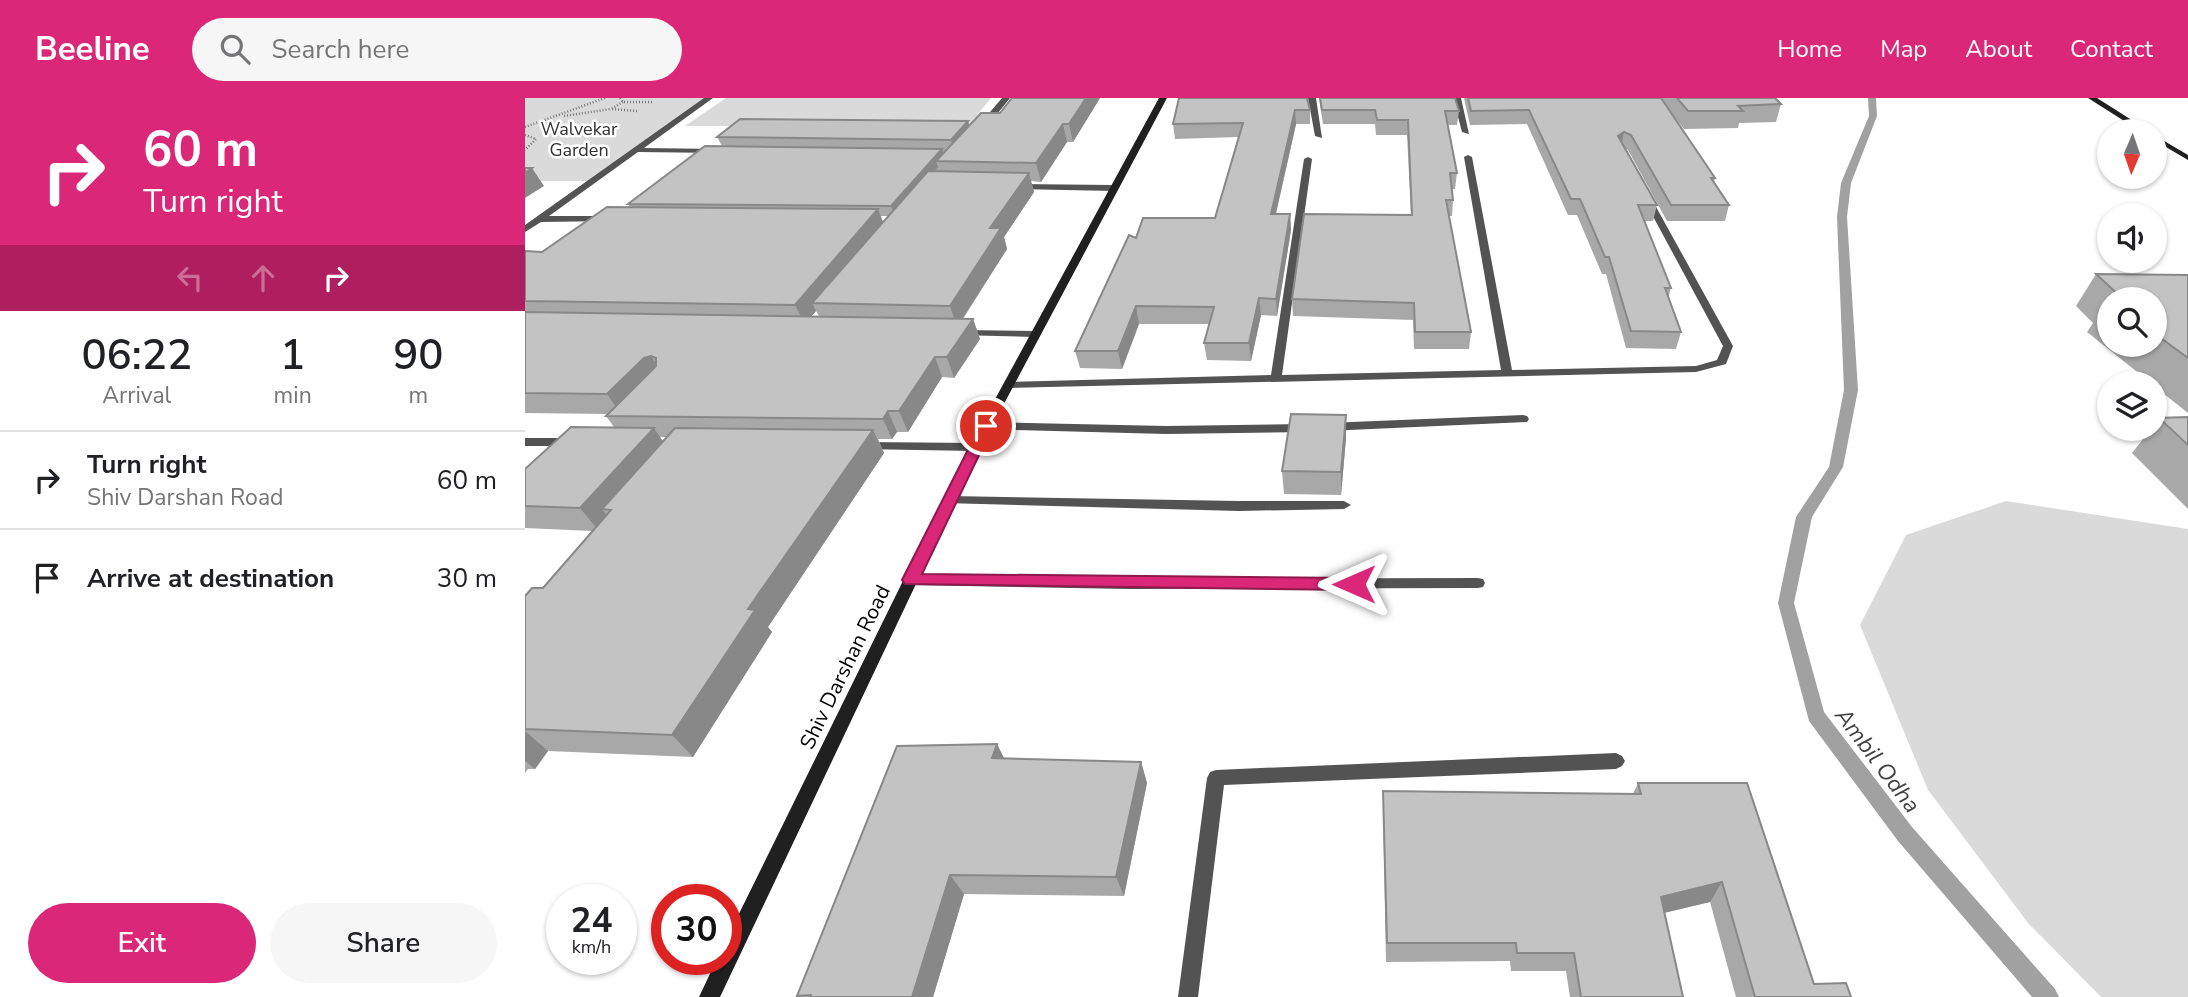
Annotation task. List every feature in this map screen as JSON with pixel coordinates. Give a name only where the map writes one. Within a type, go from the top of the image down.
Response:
[{"type":"street","points":[[525,229],[709,98]]},
{"type":"street","points":[[974,136],[1006,98]]},
{"type":"street","name":"Shiv Darshan Road","points":[[709,997],[975,447],[1163,98]]},
{"type":"street","points":[[1312,98],[1319,136]]},
{"type":"street","points":[[1457,98],[1466,132]]},
{"type":"street","points":[[2092,98],[2126,119]]},
{"type":"street","points":[[2167,145],[2188,158]]},
{"type":"street","points":[[635,150],[729,151]]},
{"type":"street","points":[[1468,157],[1507,373]]},
{"type":"street","points":[[1276,379],[1308,159]]},
{"type":"street","points":[[1009,187],[1114,188]]},
{"type":"street","points":[[1009,385],[1696,369],[1722,362],[1728,346],[1642,188]]},
{"type":"street","points":[[540,219],[622,219]]},
{"type":"street","points":[[947,333],[1035,334]]},
{"type":"street","points":[[986,426],[1166,430],[1523,419]]},
{"type":"street","points":[[2167,429],[2188,429]]},
{"type":"street","points":[[525,442],[579,442]]},
{"type":"street","points":[[851,445],[975,447]]},
{"type":"street","points":[[949,500],[1344,505]]},
{"type":"street","points":[[911,580],[1142,584],[1478,583]]},
{"type":"street","points":[[1188,997],[1216,778],[1616,761]]},
{"type":"path","points":[[561,116],[590,101],[604,98]]},
{"type":"path","points":[[525,127],[561,116],[611,109]]},
{"type":"path","points":[[525,135],[536,139],[525,150]]},
{"type":"green space","name":"Walvekar Garden","points":[[525,98],[713,98],[591,181],[525,181]]},
{"type":"green space","points":[[726,98],[991,98],[968,126],[685,126]]},
{"type":"green space","points":[[2006,501],[2188,529],[2188,997],[2101,997],[2028,923],[1928,790],[1860,625],[1906,535]]},
{"type":"building","points":[[1012,98],[1086,98],[1069,124],[1063,124],[1036,163],[936,161],[981,113],[1000,113]]},
{"type":"building","points":[[1179,98],[1307,98],[1310,110],[1295,110],[1271,214],[1290,214],[1276,299],[1259,298],[1249,343],[1204,343],[1214,307],[1136,306],[1118,351],[1075,351],[1129,235],[1136,238],[1143,218],[1215,218],[1243,123],[1173,124]]},
{"type":"building","points":[[1320,98],[1455,98],[1459,111],[1445,111],[1457,173],[1450,173],[1453,200],[1446,200],[1471,332],[1415,332],[1414,303],[1292,299],[1304,214],[1412,215],[1408,120],[1377,120],[1375,110],[1322,110]]},
{"type":"building","points":[[1468,98],[1661,98],[1715,178],[1711,178],[1729,205],[1671,205],[1631,135],[1624,132],[1618,136],[1657,205],[1638,205],[1671,288],[1665,288],[1681,332],[1631,331],[1609,257],[1605,257],[1580,199],[1571,199],[1529,110],[1471,111]]},
{"type":"building","points":[[1677,98],[1775,98],[1781,104],[1738,106],[1743,111],[1688,111]]},
{"type":"building","points":[[740,119],[968,121],[951,140],[717,137]]},
{"type":"building","points":[[705,146],[942,149],[891,206],[628,204]]},
{"type":"building","points":[[928,171],[1029,173],[990,228],[1001,228],[950,306],[812,303]]},
{"type":"building","points":[[607,207],[878,209],[795,305],[525,301],[525,251],[542,252]]},
{"type":"building","points":[[2096,274],[2188,275],[2188,358],[2167,343],[2167,287],[2110,287]]},
{"type":"building","points":[[525,312],[973,319],[947,357],[935,357],[899,411],[888,411],[883,419],[606,416],[656,366],[656,358],[644,358],[607,394],[525,393]]},
{"type":"building","points":[[1291,414],[1346,415],[1341,472],[1282,471]]},
{"type":"building","points":[[2188,417],[2188,445],[2167,425],[2167,418]]},
{"type":"building","points":[[571,427],[654,428],[580,508],[525,506],[525,469]]},
{"type":"building","points":[[675,428],[873,430],[748,609],[755,610],[672,735],[525,729],[525,596],[532,588],[543,588],[611,510],[602,509]]},
{"type":"building","points":[[997,744],[992,758],[1141,762],[1116,877],[950,875],[912,997],[797,996],[897,746]]},
{"type":"building","points":[[1638,783],[1747,783],[1814,984],[1846,983],[1851,997],[1755,997],[1722,882],[1661,897],[1683,997],[1581,997],[1574,953],[1517,953],[1516,943],[1387,943],[1383,791],[1641,794]]},
{"type":"waterway","name":"Ambil Odha","points":[[1872,98],[1873,116],[1846,183],[1842,217],[1851,390],[1836,467],[1804,517],[1786,603],[1816,715],[1905,834],[2047,997]]},
{"type":"route","points":[[986,426],[911,580],[1354,584]]}]
